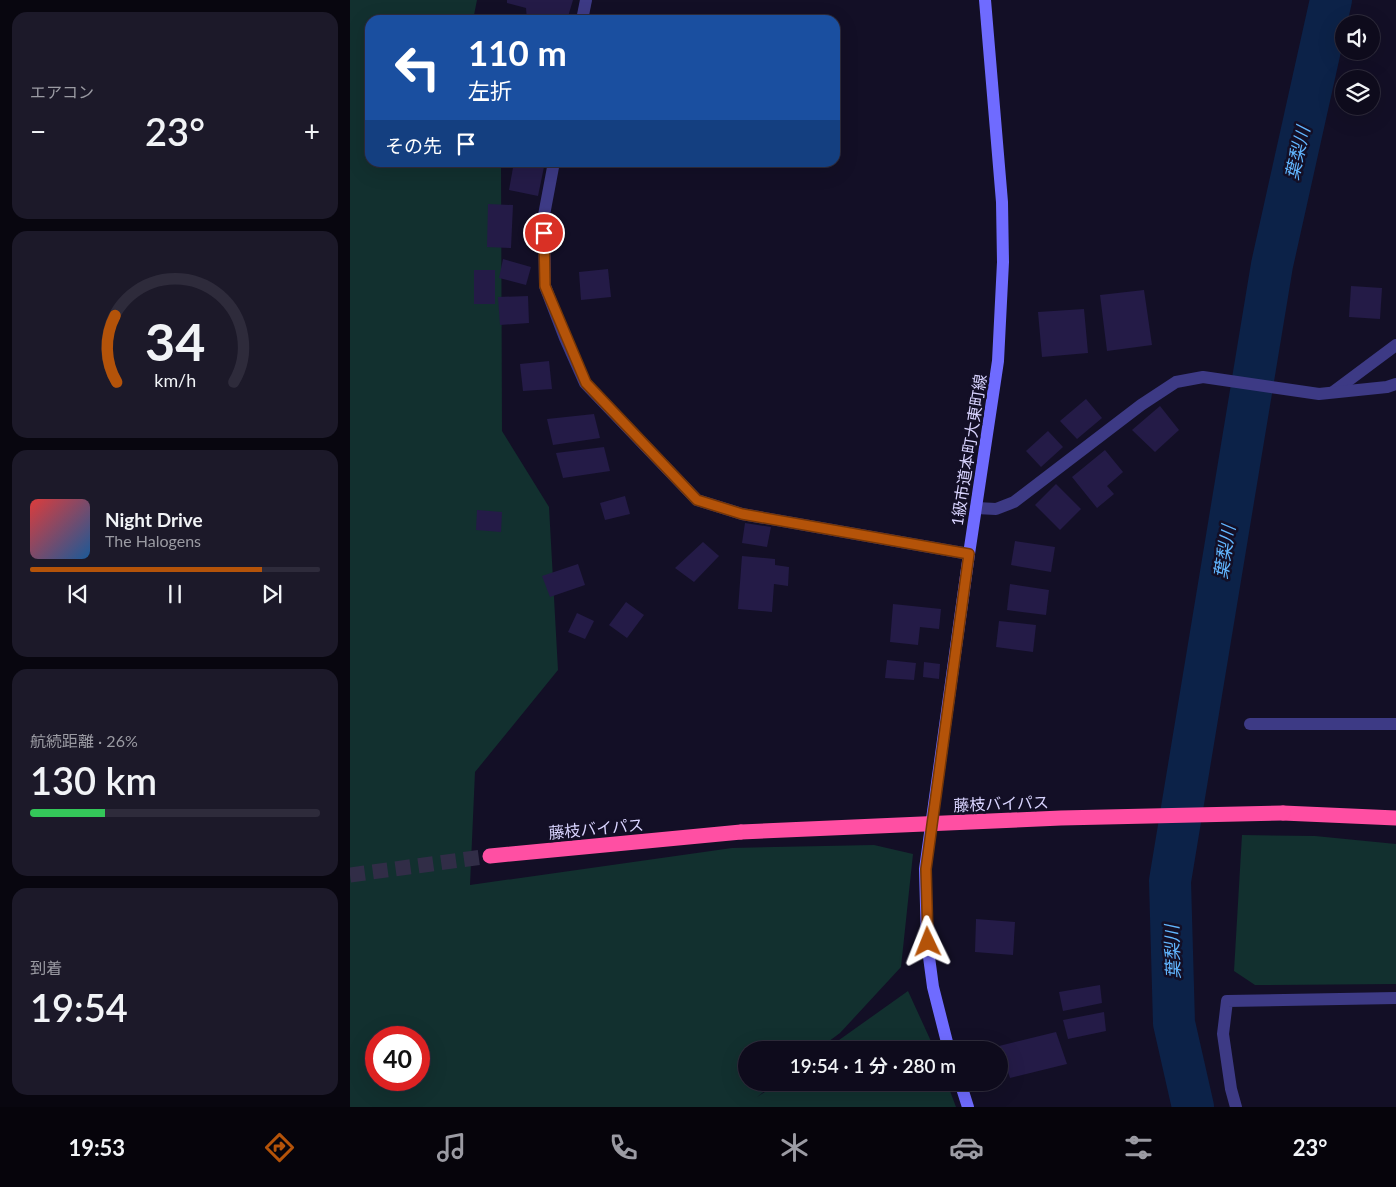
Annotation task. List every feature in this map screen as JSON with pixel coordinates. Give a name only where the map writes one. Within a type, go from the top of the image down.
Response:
[{"type":"highway","name":"藤枝バイパス","points":[[490,856],[741,832],[1061,818],[1283,813],[1396,820]]},
{"type":"highway","points":[[1366,818],[1396,815]]},
{"type":"street","points":[[583,15],[586,0]]},
{"type":"street","name":"1級市道本町大東町線","points":[[947,1041],[933,987],[928,942],[926,869],[969,554],[998,362],[1003,262],[1002,202],[985,0]]},
{"type":"street","points":[[553,167],[544,215],[545,286],[565,338],[586,383],[697,500],[742,514],[969,554]]},
{"type":"street","points":[[1333,392],[1396,345]]},
{"type":"street","points":[[976,508],[996,508],[1014,502],[1141,404],[1176,382],[1203,377],[1319,394],[1387,387],[1396,384]]},
{"type":"street","points":[[1250,724],[1396,724]]},
{"type":"street","points":[[1236,1107],[1231,1089],[1223,1034],[1227,1001],[1396,998]]},
{"type":"street","points":[[963,1091],[968,1107]]},
{"type":"green space","points":[[350,0],[477,0],[474,15],[365,15],[365,167],[501,167],[502,431],[549,507],[558,670],[475,772],[470,885],[732,848],[874,845],[913,854],[901,967],[840,1033],[829,1041],[738,1041],[738,1091],[765,1091],[757,1097],[766,1091],[950,1091],[956,1107],[350,1107]]},
{"type":"green space","points":[[1242,835],[1315,836],[1396,844],[1396,984],[1255,985],[1234,971]]},
{"type":"green space","points":[[908,991],[931,1041],[838,1041]]},
{"type":"building","points":[[507,0],[573,0],[568,15],[527,15],[526,8],[507,3]]},
{"type":"building","points":[[513,167],[544,167],[538,196],[509,190]]},
{"type":"building","points":[[488,204],[513,205],[511,248],[487,247]]},
{"type":"building","points":[[503,259],[531,267],[526,285],[499,278]]},
{"type":"building","points":[[608,269],[611,297],[581,300],[579,272]]},
{"type":"building","points":[[474,270],[495,270],[495,304],[474,304]]},
{"type":"building","points":[[1351,286],[1382,288],[1380,319],[1349,317]]},
{"type":"building","points":[[1144,290],[1152,345],[1107,351],[1100,295]]},
{"type":"building","points":[[528,296],[529,323],[500,325],[498,297]]},
{"type":"building","points":[[1084,309],[1088,353],[1042,357],[1038,312]]},
{"type":"building","points":[[549,361],[552,389],[523,391],[520,364]]},
{"type":"building","points":[[1086,399],[1102,418],[1077,439],[1060,421]]},
{"type":"building","points":[[1160,406],[1179,430],[1155,452],[1132,430]]},
{"type":"building","points":[[594,414],[600,438],[553,445],[547,419]]},
{"type":"building","points":[[1048,431],[1063,447],[1041,467],[1026,451]]},
{"type":"building","points":[[604,447],[610,471],[563,478],[556,453]]},
{"type":"building","points":[[1105,450],[1123,472],[1107,486],[1114,494],[1097,508],[1072,477]]},
{"type":"building","points":[[1056,484],[1081,509],[1060,530],[1035,505]]},
{"type":"building","points":[[625,496],[630,514],[605,520],[600,503]]},
{"type":"building","points":[[477,510],[502,512],[501,532],[476,530]]},
{"type":"building","points":[[745,523],[771,527],[767,547],[742,543]]},
{"type":"building","points":[[1015,541],[1055,547],[1051,572],[1011,565]]},
{"type":"building","points":[[703,542],[719,556],[694,582],[675,568]]},
{"type":"building","points":[[742,556],[775,559],[775,565],[789,567],[788,586],[774,584],[772,612],[738,609]]},
{"type":"building","points":[[578,564],[585,585],[550,597],[542,576]]},
{"type":"building","points":[[1010,584],[1049,590],[1046,615],[1007,610]]},
{"type":"building","points":[[626,602],[644,615],[627,638],[609,625]]},
{"type":"building","points":[[893,604],[941,609],[939,629],[920,627],[918,645],[890,642]]},
{"type":"building","points":[[577,613],[594,621],[585,639],[568,632]]},
{"type":"building","points":[[999,621],[1036,625],[1033,652],[996,647]]},
{"type":"building","points":[[887,660],[916,663],[914,680],[885,678]]},
{"type":"building","points":[[924,662],[940,664],[939,679],[923,677]]},
{"type":"building","points":[[976,919],[1015,922],[1013,955],[975,952]]},
{"type":"building","points":[[1100,985],[1102,1003],[1063,1011],[1059,992]]},
{"type":"building","points":[[1104,1012],[1106,1031],[1068,1039],[1063,1020]]},
{"type":"building","points":[[1056,1032],[1067,1064],[1010,1078],[1008,1072],[1008,1044]]},
{"type":"waterway","name":"葉梨川","points":[[1193,1107],[1174,1023],[1170,881],[1272,265],[1331,0]]},
{"type":"tunnel","points":[[350,875],[490,856]]},
{"type":"route","points":[[544,233],[545,286],[565,338],[586,383],[697,500],[742,514],[969,554],[926,869],[928,942]]}]
